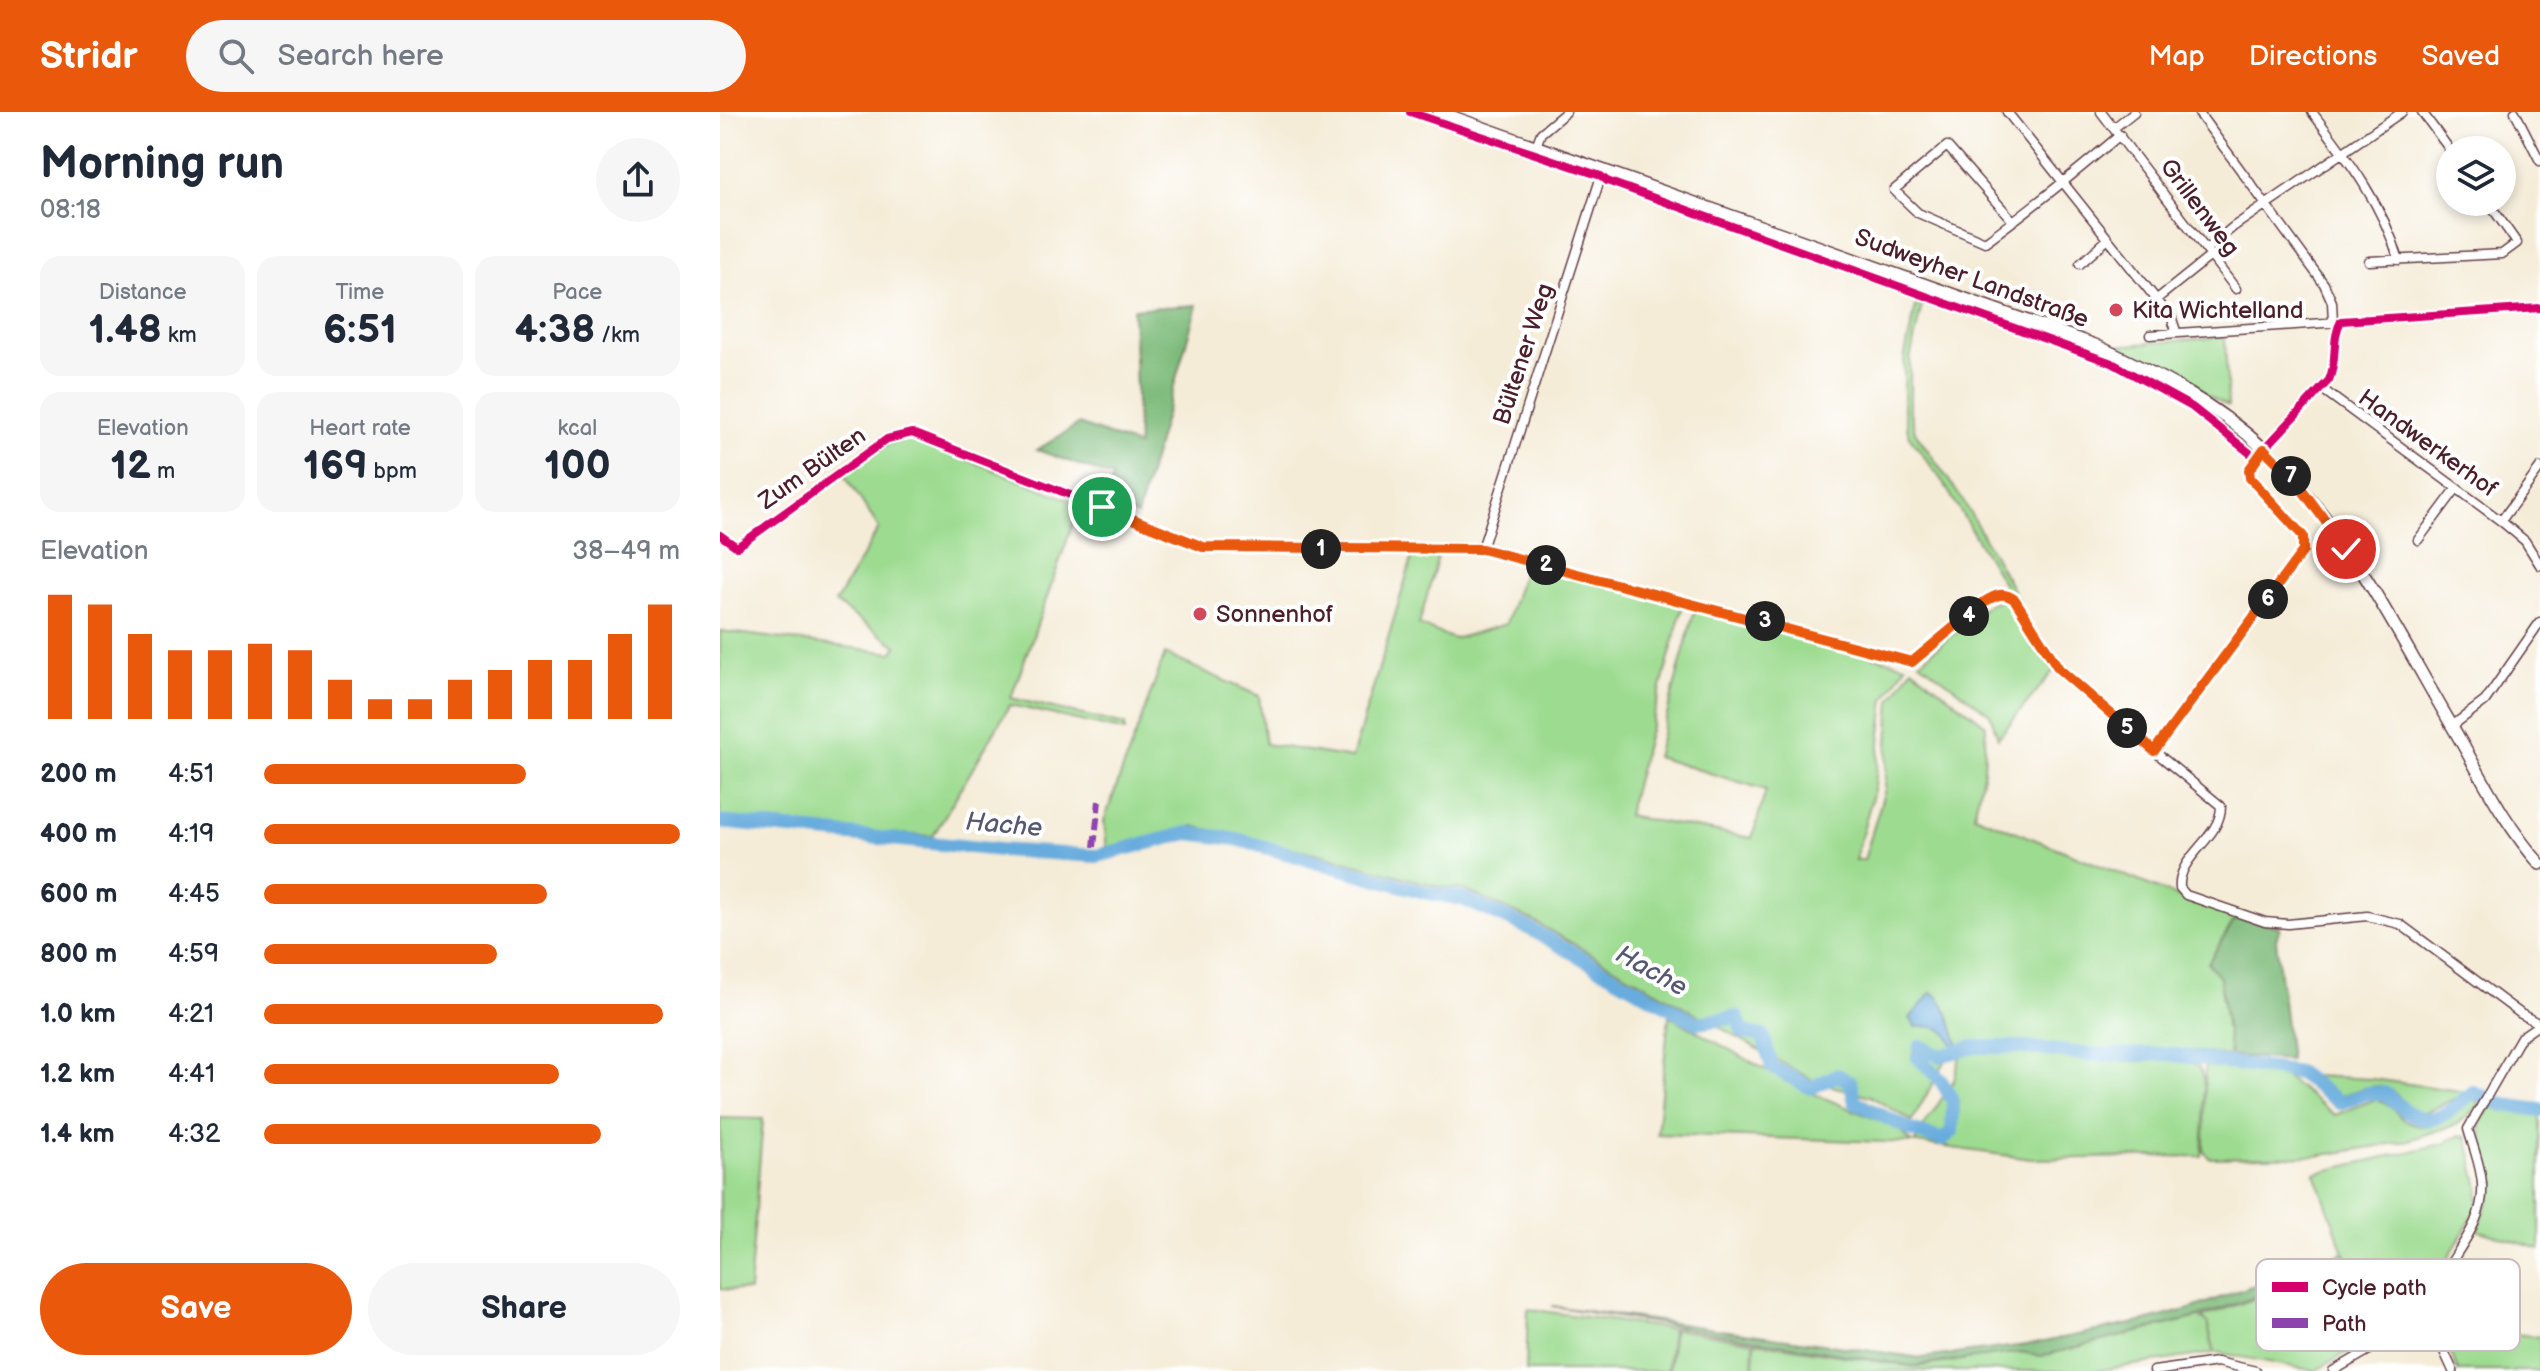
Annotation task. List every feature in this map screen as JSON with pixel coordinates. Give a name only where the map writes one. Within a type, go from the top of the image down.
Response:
[{"type":"main road","name":"Sudweyher Landstraße","points":[[1439,112],[2093,344],[2182,389],[2264,449],[2295,480],[2346,549],[2519,838],[2540,864]]},
{"type":"street","points":[[1536,146],[1541,133],[1566,112]]},
{"type":"street","points":[[2007,112],[2157,299],[2172,319],[2176,331]]},
{"type":"street","name":"Grillenweg","points":[[2101,112],[2236,289]]},
{"type":"street","points":[[2013,221],[1947,146],[1894,190],[1918,213],[1985,242],[2013,221],[2064,182],[2134,112]]},
{"type":"street","points":[[2198,112],[2268,204],[2326,288],[2337,321]]},
{"type":"street","points":[[2312,112],[2383,214],[2399,260]]},
{"type":"street","points":[[2157,299],[2268,204],[2402,112]]},
{"type":"street","points":[[2422,112],[2440,136]]},
{"type":"street","points":[[2515,112],[2540,161]]},
{"type":"street","name":"Bültener Weg","points":[[1482,549],[1603,170]]},
{"type":"street","points":[[2369,261],[2502,254],[2517,243],[2498,216]]},
{"type":"street","points":[[2080,264],[2108,239]]},
{"type":"street","points":[[2150,335],[2540,308]]},
{"type":"street","name":"Handwerkerhof","points":[[2264,449],[2322,389],[2335,367],[2337,321]]},
{"type":"street","name":"Handwerkerhof","points":[[2322,389],[2501,521],[2525,541],[2540,565]]},
{"type":"street","name":"Zum Bülten","points":[[720,535],[737,547],[887,439],[912,433],[1203,547],[1482,549]]},
{"type":"street","points":[[2154,751],[2303,551],[2303,536],[2250,478],[2249,470],[2264,449]]},
{"type":"street","points":[[2501,521],[2540,468]]},
{"type":"street","points":[[2418,540],[2456,489]]},
{"type":"street","points":[[1482,549],[1912,662],[1984,602],[1998,594],[2015,600],[2059,669],[2221,806],[2221,822],[2183,871],[2180,888],[2186,895],[2265,922],[2288,924],[2367,916],[2400,924],[2521,1014],[2540,1024],[2521,1037],[2468,1129],[2482,1184],[2481,1207],[2451,1259]]},
{"type":"street","points":[[2452,726],[2485,701],[2537,638],[2540,622]]},
{"type":"street","points":[[2333,1371],[2368,1351]]},
{"type":"street","points":[[2444,1351],[2453,1371]]},
{"type":"street","points":[[2154,1371],[2217,1362],[2256,1371]]},
{"type":"green space","points":[[1918,297],[1923,300],[1910,359],[1910,412],[1915,432],[1964,502],[2019,601],[2001,590],[2004,585],[1943,482],[1909,436],[1904,412],[1904,359]]},
{"type":"green space","points":[[1197,305],[1137,516],[1104,502],[1113,477],[1037,450],[1079,424],[1138,446],[1133,309]]},
{"type":"green space","points":[[2225,337],[2228,406],[2114,346]]},
{"type":"green space","points":[[913,438],[1080,504],[1011,698],[1125,725],[1125,731],[1010,705],[933,836],[773,826],[720,819],[720,631],[892,653],[897,646],[835,603],[879,528],[844,474],[887,444]]},
{"type":"green space","points":[[1413,555],[1438,556],[1419,625],[1454,639],[1506,624],[1526,563],[1683,605],[1627,816],[1752,838],[1766,790],[1656,757],[1695,608],[1906,665],[1885,699],[1875,786],[1855,860],[1864,860],[1885,789],[1891,700],[1912,668],[1986,725],[1984,770],[1974,815],[2181,898],[2237,916],[2208,963],[2220,978],[2230,1056],[2169,1048],[2099,1050],[2017,1041],[1975,1043],[1952,1049],[1912,1121],[1870,1096],[1816,1082],[1531,920],[1464,890],[1436,886],[1319,854],[1193,826],[1159,839],[1107,849],[1104,821],[1165,654],[1259,696],[1265,744],[1352,758]]},
{"type":"green space","points":[[2002,600],[2012,606],[2055,669],[1998,738],[1990,714],[1920,662],[1990,603]]},
{"type":"green space","points":[[2237,916],[2280,927],[2276,940],[2290,1060],[2230,1056],[2220,978],[2208,963]]},
{"type":"green space","points":[[1669,1016],[1795,1086],[1897,1128],[1913,1143],[1657,1134]]},
{"type":"green space","points":[[1973,1050],[2114,1061],[2179,1060],[2195,1065],[2203,1077],[2204,1087],[2202,1156],[2031,1159],[1916,1143],[1916,1138],[1954,1080],[1960,1057]]},
{"type":"green space","points":[[2205,1066],[2283,1075],[2335,1115],[2376,1099],[2406,1121],[2425,1126],[2442,1120],[2474,1099],[2480,1104],[2458,1124],[2402,1142],[2317,1156],[2209,1158],[2204,1151]]},
{"type":"green space","points":[[2313,1076],[2372,1079],[2468,1092],[2423,1114],[2385,1087],[2369,1087],[2340,1096]]},
{"type":"green space","points":[[2490,1107],[2540,1116],[2540,1249],[2477,1230],[2493,1190],[2480,1124]]},
{"type":"green space","points":[[720,1118],[763,1119],[749,1291],[720,1289]]},
{"type":"green space","points":[[2467,1137],[2479,1188],[2478,1207],[2448,1259],[2349,1259],[2315,1173],[2447,1143],[2448,1140]]},
{"type":"green space","points":[[2343,1253],[2348,1259],[2327,1259]]},
{"type":"green space","points":[[2256,1284],[2256,1297],[2198,1317],[2041,1356],[2022,1352],[1912,1366],[1552,1306],[1922,1358],[2034,1344],[2190,1309]]},
{"type":"green space","points":[[2256,1298],[2256,1351],[2350,1351],[2315,1371],[2215,1352],[2207,1322],[2214,1353],[2094,1371],[1754,1371],[1755,1342],[1913,1367],[1997,1354],[2029,1353],[2041,1356],[2199,1317],[2206,1322],[2203,1317]]},
{"type":"green space","points":[[1528,1309],[1672,1329],[1667,1371],[1526,1371]]},
{"type":"green space","points":[[1674,1329],[1754,1342],[1753,1371],[1669,1371]]},
{"type":"green space","points":[[2520,1335],[2540,1337],[2540,1371],[2458,1371],[2450,1351],[2520,1351]]},
{"type":"water","points":[[1932,992],[1946,1010],[1960,1047],[1973,1047],[1956,1053],[1942,1030],[1916,1027],[1910,1018]]},
{"type":"waterway","name":"Hache","points":[[720,822],[1000,850],[1097,856],[1188,833],[1236,839],[1428,893],[1463,899],[1530,929],[1697,1023],[1737,1017],[1743,1032],[1763,1036],[1772,1067],[1811,1088],[1837,1075],[1850,1082],[1855,1102],[1911,1130],[1943,1140],[1952,1131],[1953,1101],[1940,1079],[1918,1058],[1920,1046],[1940,1056],[1973,1047],[2017,1047],[2096,1055],[2168,1054],[2299,1073],[2340,1103],[2368,1093],[2385,1093],[2410,1114],[2429,1120],[2448,1112],[2473,1092],[2504,1105],[2540,1110]]},
{"type":"marked path","points":[[1094,847],[1099,801]]},
{"type":"cycle path","points":[[1410,112],[1601,176],[1607,181],[2112,363],[2192,407],[2256,458],[2329,380],[2341,321],[2540,308]]},
{"type":"cycle path","points":[[720,535],[737,547],[887,439],[912,433],[1203,547],[1482,549],[1912,662],[1984,602],[2003,595],[2015,600],[2059,669],[2154,751]]},
{"type":"place","name":"Kita Wichtelland","points":[[2116,310]]},
{"type":"place","name":"Sonnenhof","points":[[1200,614]]},
{"type":"route","points":[[1102,507],[1203,547],[1482,549],[1843,641],[1912,662],[1924,656],[1984,602],[1998,594],[2008,595],[2015,600],[2059,669],[2154,751],[2303,551],[2303,536],[2250,478],[2249,470],[2264,449],[2295,480],[2346,549]]}]
